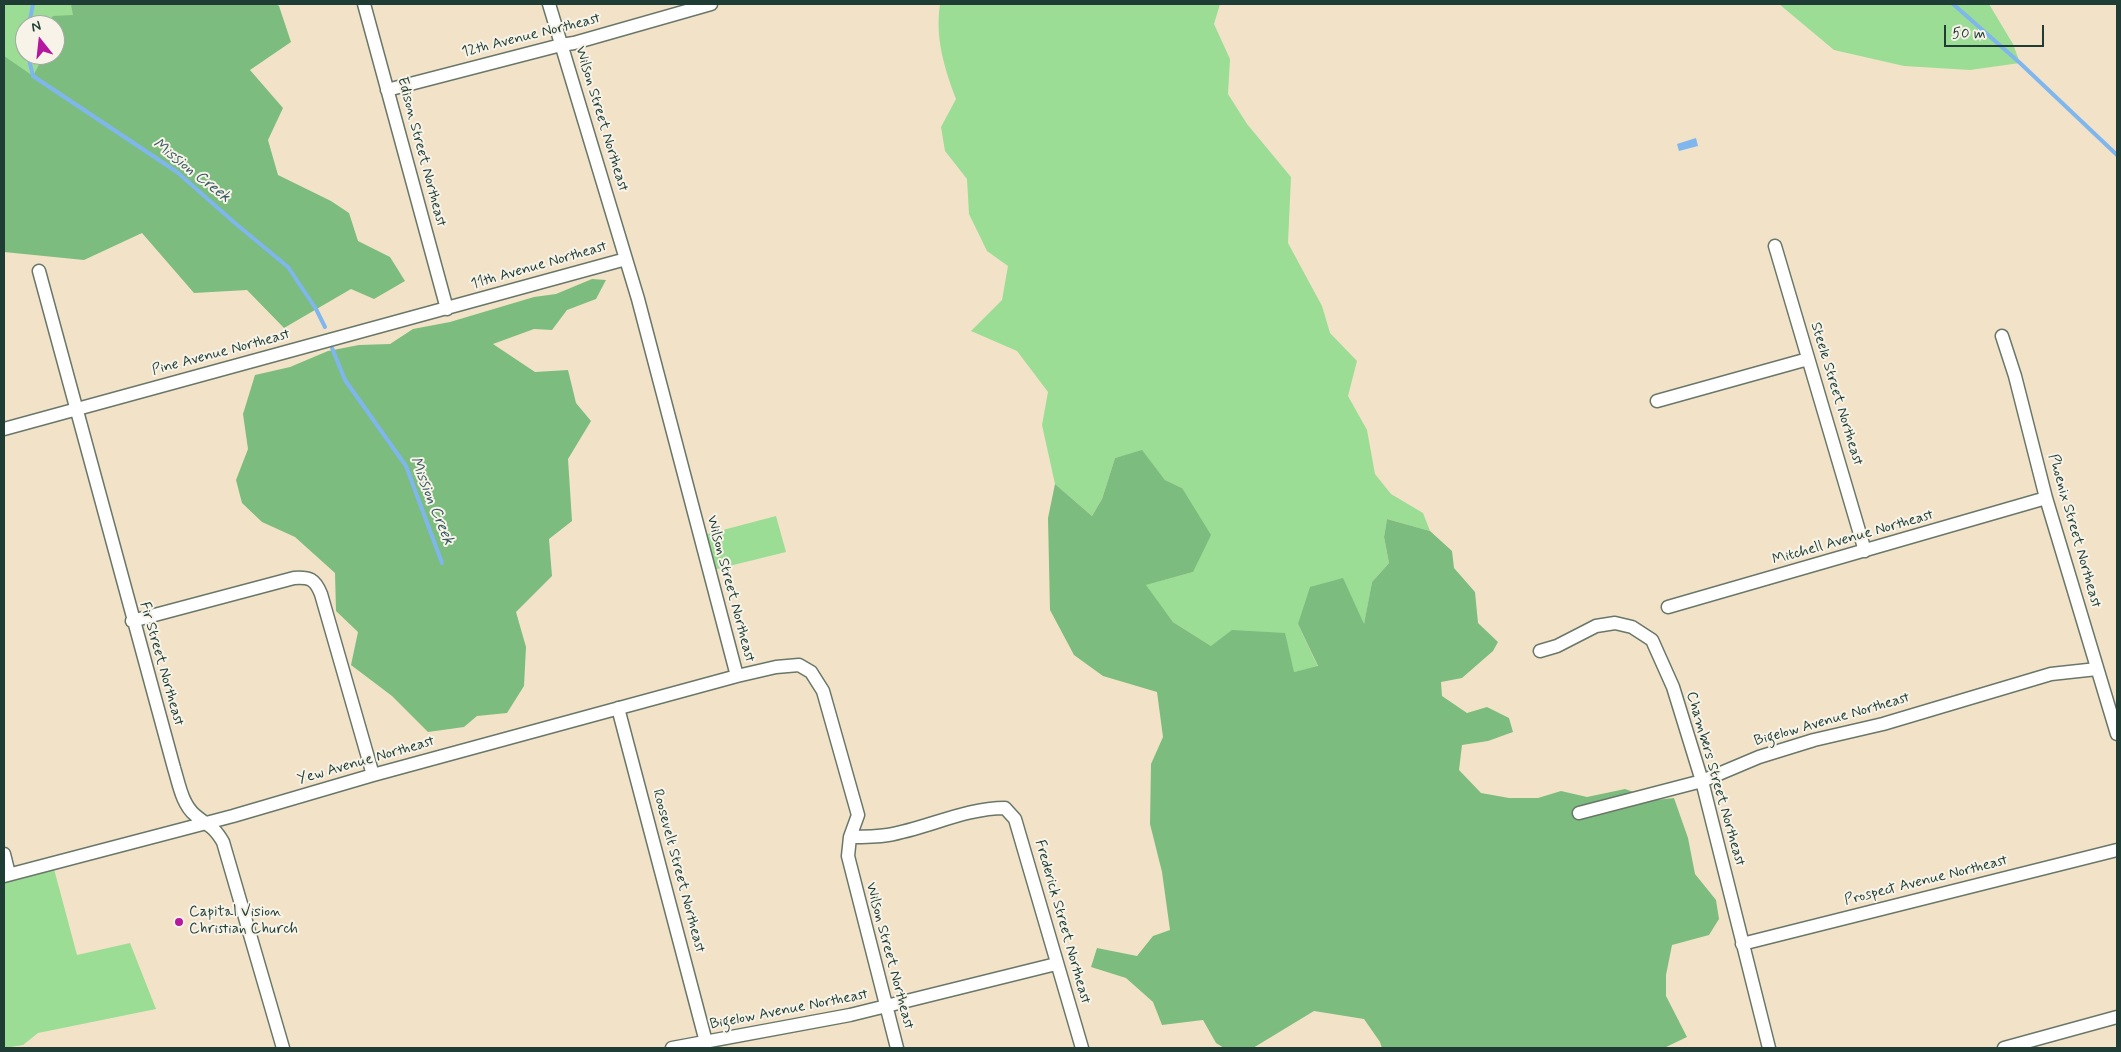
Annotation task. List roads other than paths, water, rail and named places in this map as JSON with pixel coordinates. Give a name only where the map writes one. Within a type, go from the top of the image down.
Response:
[{"type":"street","name":"Edison Street Northeast","points":[[364,4],[447,308]]},
{"type":"street","name":"Wilson Street Northeast","points":[[549,4],[622,244]]},
{"type":"street","name":"12th Avenue Northeast","points":[[387,90],[561,44],[574,43],[711,4]]},
{"type":"street","name":"11th Avenue Northeast","points":[[447,308],[626,258],[622,244]]},
{"type":"street","name":"Steele Street Northeast","points":[[1775,246],[1865,551]]},
{"type":"street","name":"Wilson Street Northeast","points":[[626,258],[649,337],[713,590],[737,676],[776,667],[799,665],[811,672],[823,691],[858,815],[850,837],[848,856],[896,1048]]},
{"type":"street","name":"Fir Street Northeast","points":[[39,271],[132,621],[185,804],[194,815],[216,829],[224,842],[283,1048]]},
{"type":"street","name":"Pine Avenue Northeast","points":[[4,429],[447,308]]},
{"type":"street","name":"Phoenix Street Northeast","points":[[2002,336],[2015,376],[2046,498],[2117,734]]},
{"type":"street","points":[[1657,401],[1808,359]]},
{"type":"street","name":"Mitchell Avenue Northeast","points":[[1668,607],[2046,498]]},
{"type":"street","points":[[132,621],[294,578],[307,577],[317,584],[373,775]]},
{"type":"street","name":"Chambers Street Northeast","points":[[1540,651],[1557,646],[1596,626],[1615,623],[1632,626],[1652,640],[1662,658],[1702,781],[1769,1048]]},
{"type":"street","name":"Bigelow Avenue Northeast","points":[[1579,813],[1702,781],[1759,757],[1814,740],[1883,724],[2051,674],[2097,669]]},
{"type":"street","name":"Yew Avenue Northeast","points":[[7,875],[233,816],[373,775],[737,676]]},
{"type":"street","name":"Roosevelt Street Northeast","points":[[618,708],[706,1042]]},
{"type":"street","name":"Frederick Street Northeast","points":[[850,837],[889,835],[969,813],[991,808],[1006,808],[1015,819],[1082,1048]]},
{"type":"street","name":"Prospect Avenue Northeast","points":[[1742,944],[2117,850]]},
{"type":"street","points":[[4,854],[7,875]]},
{"type":"street","name":"Bigelow Avenue Northeast","points":[[672,1048],[885,1008],[1056,964]]},
{"type":"street","points":[[2004,1048],[2117,1017]]},
{"type":"water","points":[[1696,138],[1698,146],[1679,151],[1677,144]]},
{"type":"waterway","name":"Mission Creek","points":[[31,15],[33,4]]},
{"type":"waterway","points":[[1953,4],[2020,63],[2117,155]]},
{"type":"waterway","name":"Mission Creek","points":[[30,65],[33,76],[177,172],[288,267],[316,309],[325,327]]},
{"type":"waterway","name":"Mission Creek","points":[[332,348],[345,380],[406,466],[442,563]]},
{"type":"place","name":"Capital Vision Christian Church","points":[[179,922]]}]
